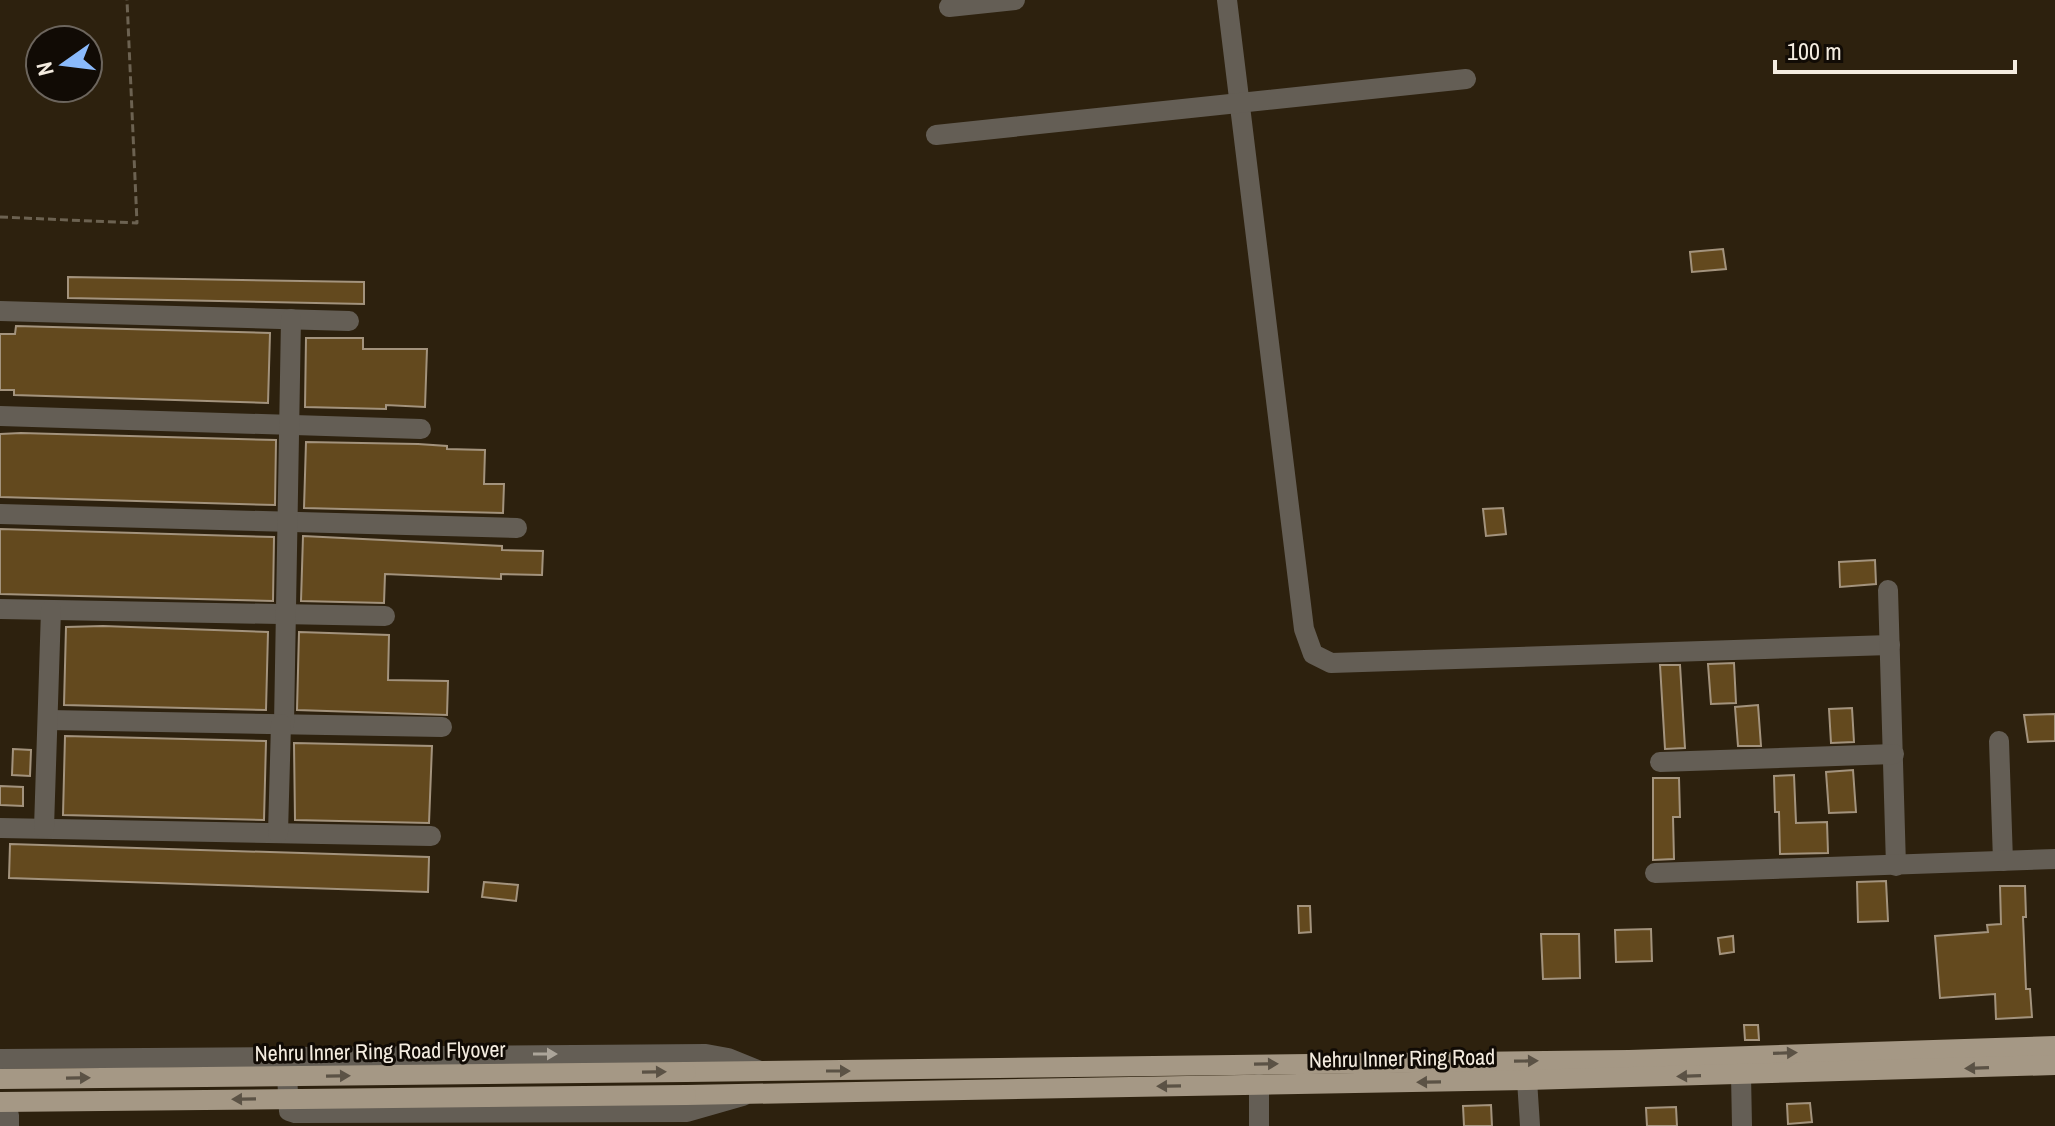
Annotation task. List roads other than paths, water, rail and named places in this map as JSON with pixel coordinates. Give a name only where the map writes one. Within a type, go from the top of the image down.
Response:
[{"type":"main road","name":"Nehru Inner Ring Road","points":[[750,1094],[896,1080],[2055,1046]]},
{"type":"main road","name":"Nehru Inner Ring Road","points":[[760,1071],[896,1080],[1259,1084],[1741,1075],[2055,1065]]},
{"type":"main road","name":"Nehru Inner Ring Road Flyover","points":[[0,1079],[760,1071]]},
{"type":"main road","name":"Nehru Inner Ring Road Flyover","points":[[6,1114],[750,1094]]},
{"type":"street","points":[[949,7],[1015,0]]},
{"type":"street","points":[[1227,0],[1304,629],[1313,654],[1331,663],[1890,645]]},
{"type":"street","points":[[936,135],[1466,79]]},
{"type":"street","points":[[0,311],[349,321]]},
{"type":"street","points":[[278,833],[291,319]]},
{"type":"street","points":[[0,416],[421,429]]},
{"type":"street","points":[[0,514],[517,528]]},
{"type":"street","points":[[1888,590],[1896,866]]},
{"type":"street","points":[[0,609],[385,616]]},
{"type":"street","points":[[44,828],[51,610]]},
{"type":"street","points":[[48,720],[442,727]]},
{"type":"street","points":[[1999,741],[2003,861]]},
{"type":"street","points":[[1660,762],[1894,754]]},
{"type":"street","points":[[0,828],[431,836]]},
{"type":"street","points":[[1655,873],[2055,859]]},
{"type":"street","points":[[0,1059],[706,1054],[728,1058],[760,1071]]},
{"type":"street","points":[[286,1057],[289,1111],[295,1113],[687,1112],[750,1094]]},
{"type":"street","points":[[1741,1075],[1742,1126]]},
{"type":"street","points":[[1527,1080],[1530,1126]]},
{"type":"street","points":[[1259,1084],[1259,1126]]}]
